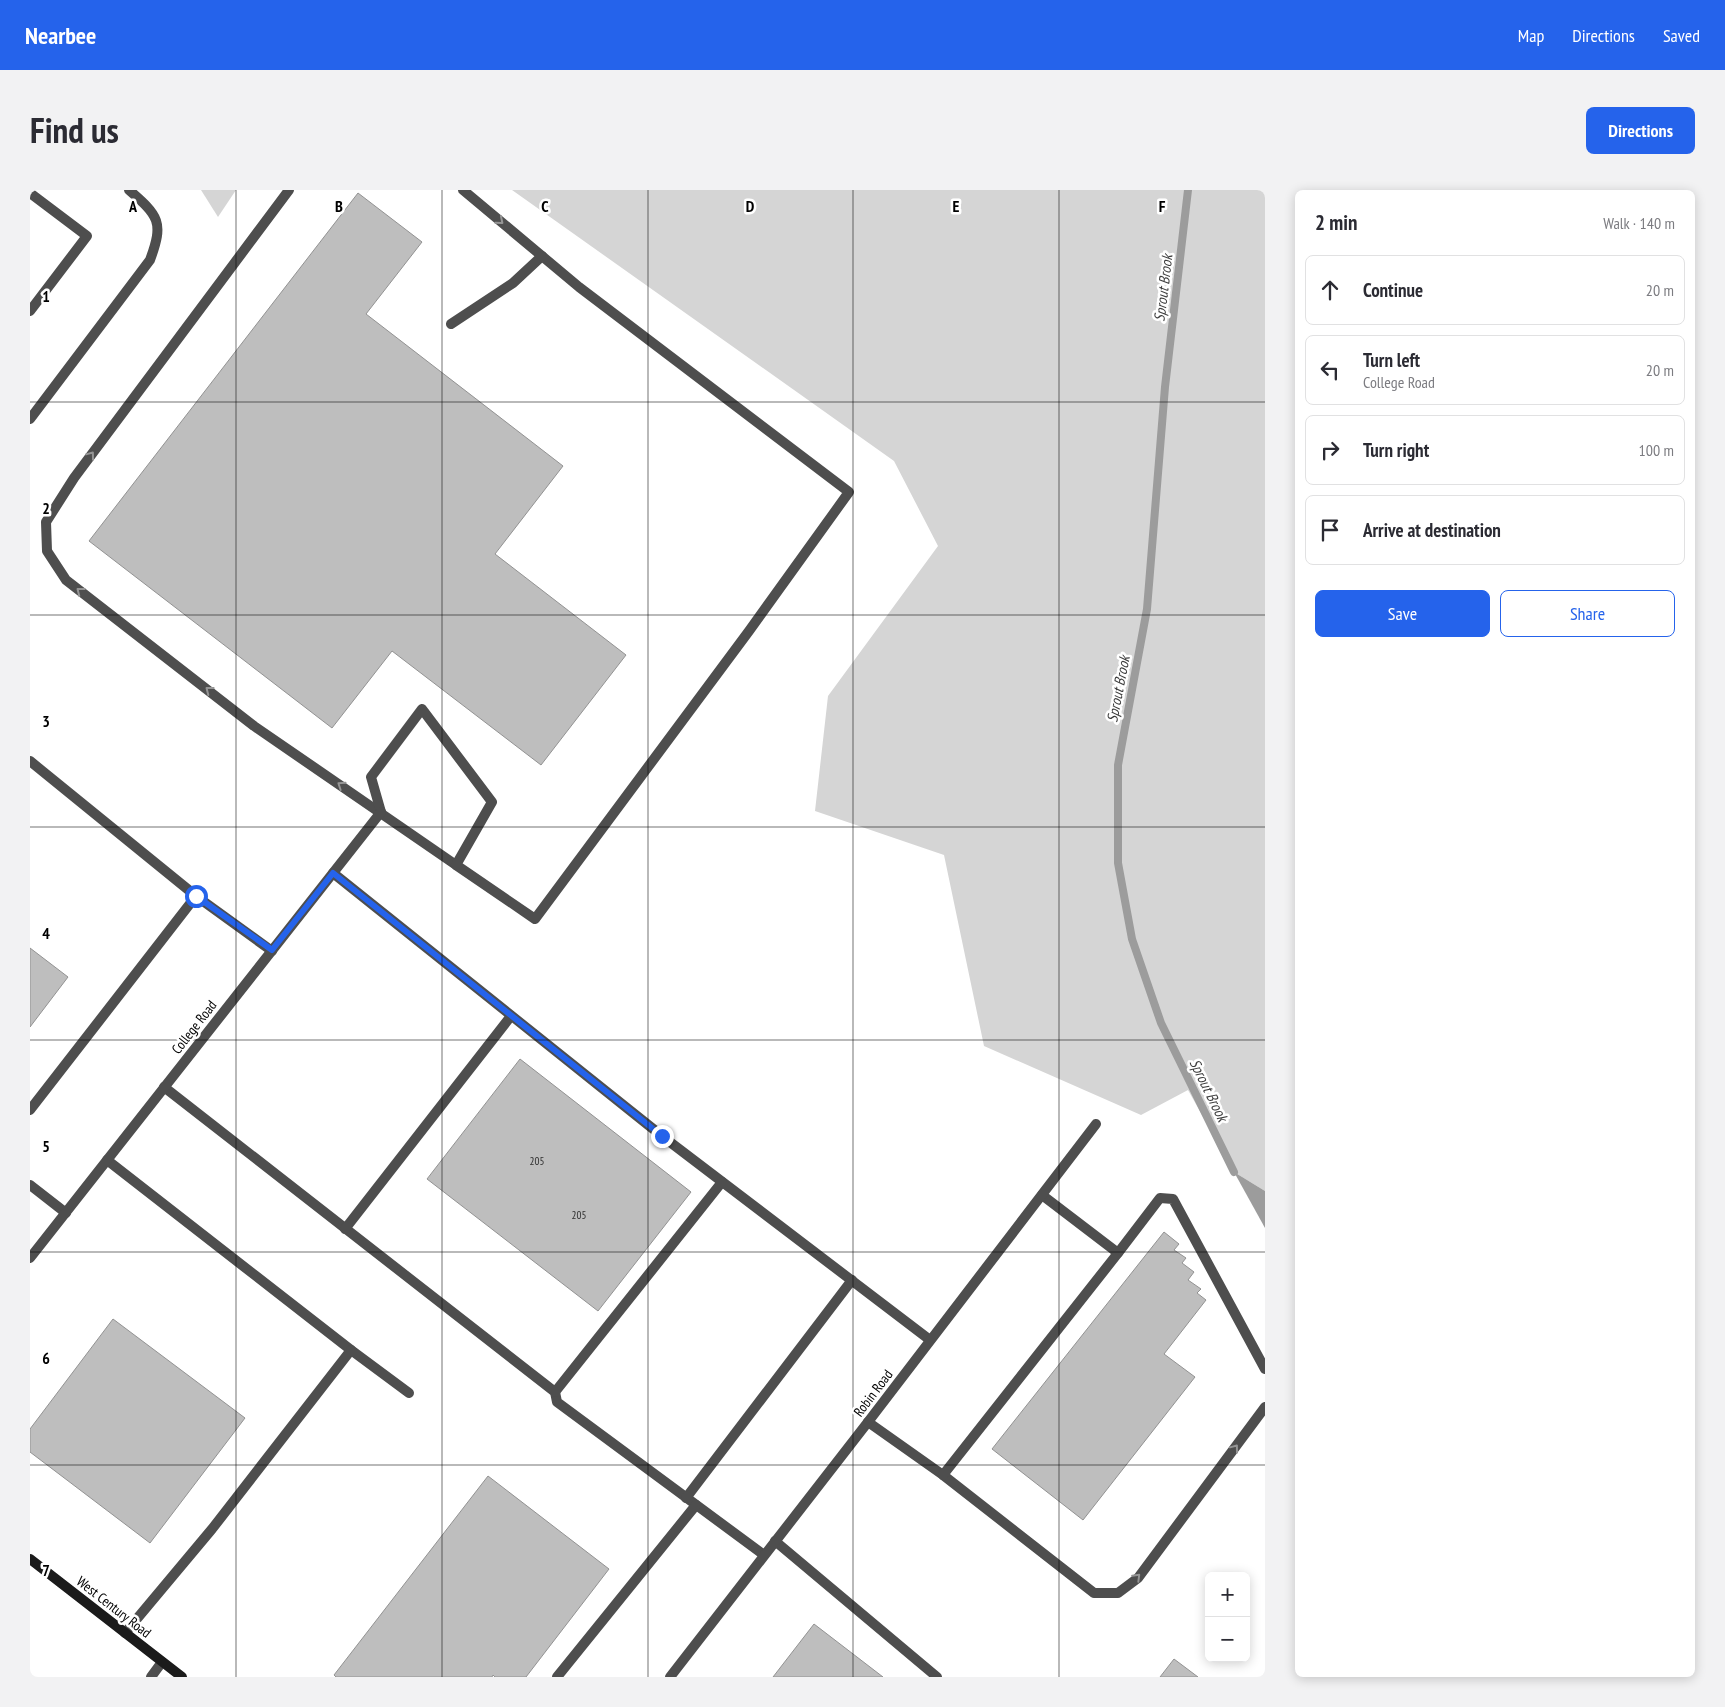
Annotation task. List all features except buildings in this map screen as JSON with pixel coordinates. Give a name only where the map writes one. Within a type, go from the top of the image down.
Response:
[{"type":"main road","name":"West Century Road","points":[[30,1558],[182,1677]]},
{"type":"street","points":[[30,420],[150,260],[158,239],[158,220],[146,204],[129,190]]},
{"type":"street","points":[[289,190],[74,478],[46,522],[47,551],[66,580],[254,726],[534,919],[749,631],[849,492],[579,287],[463,190]]},
{"type":"street","points":[[30,193],[87,236],[30,312]]},
{"type":"street","points":[[451,324],[514,283],[542,256]]},
{"type":"street","points":[[381,812],[371,777],[422,708],[492,802],[456,865]]},
{"type":"street","points":[[30,761],[196,896],[272,950]]},
{"type":"street","name":"College Road","points":[[30,1258],[381,812]]},
{"type":"street","points":[[333,873],[722,1182],[930,1340]]},
{"type":"street","points":[[30,1110],[196,896]]},
{"type":"street","points":[[345,1229],[511,1016]]},
{"type":"street","points":[[164,1087],[555,1392],[557,1402],[764,1555]]},
{"type":"street","name":"Robin Road","points":[[670,1677],[1096,1124]]},
{"type":"street","points":[[107,1160],[409,1393]]},
{"type":"street","points":[[555,1392],[722,1182]]},
{"type":"street","points":[[30,1185],[66,1213]]},
{"type":"street","points":[[1042,1195],[1118,1253]]},
{"type":"street","points":[[944,1474],[1160,1198],[1173,1199],[1265,1369]]},
{"type":"street","points":[[686,1498],[852,1280]]},
{"type":"street","points":[[125,1633],[212,1529],[351,1350]]},
{"type":"street","points":[[868,1422],[944,1474],[1094,1593],[1118,1593],[1138,1578],[1265,1408]]},
{"type":"street","points":[[557,1677],[696,1505]]},
{"type":"street","points":[[775,1541],[937,1677]]},
{"type":"street","points":[[150,1677],[162,1662]]},
{"type":"shaded area","points":[[201,190],[236,190],[218,217]]},
{"type":"shaded area","points":[[512,190],[1265,190],[1265,1191],[1234,1172],[1188,1090],[1141,1115],[984,1046],[944,855],[815,811],[828,696],[938,546],[894,461]]},
{"type":"shaded area","points":[[1234,1172],[1265,1191],[1265,1228]]},
{"type":"waterway","name":"Sprout Brook","points":[[1188,190],[1165,387],[1147,609],[1118,765],[1118,863],[1132,939],[1161,1023],[1234,1172]]},
{"type":"route","points":[[196,896],[272,950],[333,873],[662,1136]]}]
